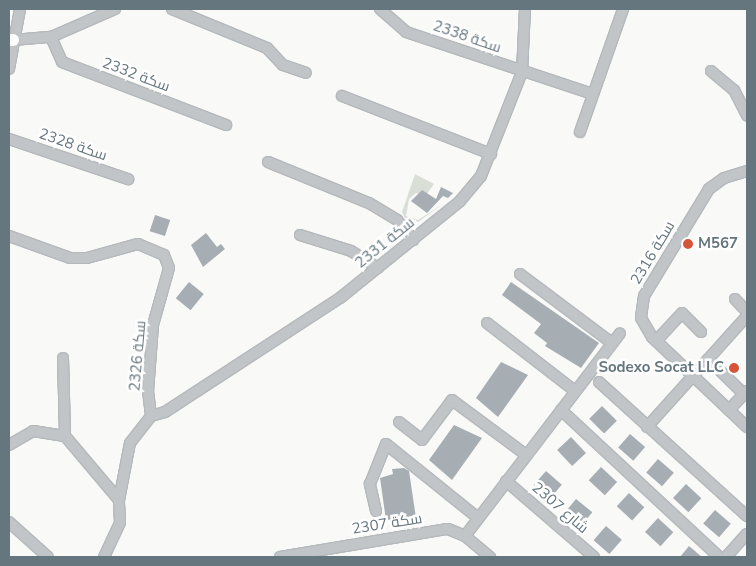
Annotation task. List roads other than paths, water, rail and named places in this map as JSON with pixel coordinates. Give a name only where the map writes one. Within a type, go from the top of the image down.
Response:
[{"type":"street","points":[[9,69],[11,40],[20,9]]},
{"type":"street","points":[[11,40],[51,37],[97,13],[115,9]]},
{"type":"street","points":[[172,9],[266,48],[282,65],[306,73]]},
{"type":"street","name":"سكة 2338","points":[[380,9],[406,32],[592,94]]},
{"type":"street","name":"سكة 2331","points":[[151,416],[176,406],[340,298],[460,201],[481,176],[522,72],[525,9]]},
{"type":"street","points":[[580,132],[623,9]]},
{"type":"street","name":"سكة 2332","points":[[51,37],[62,62],[226,125]]},
{"type":"street","points":[[711,71],[734,90],[746,108]]},
{"type":"street","points":[[342,96],[490,154]]},
{"type":"street","name":"سكة 2328","points":[[9,139],[128,179]]},
{"type":"street","points":[[268,162],[369,202],[397,220],[413,240]]},
{"type":"street","name":"2316 سكة","points":[[747,171],[724,178],[708,189],[644,296],[641,318],[656,341],[747,427]]},
{"type":"street","points":[[300,235],[351,250],[378,268]]},
{"type":"street","name":"سكة 2326","points":[[9,236],[70,258],[87,258],[138,244],[164,255],[169,268],[153,325],[148,391],[151,416]]},
{"type":"street","points":[[520,274],[612,343]]},
{"type":"street","points":[[646,427],[747,314],[734,299]]},
{"type":"street","points":[[656,341],[682,313],[701,332]]},
{"type":"street","points":[[486,323],[575,391]]},
{"type":"street","points":[[465,536],[620,333]]},
{"type":"street","points":[[63,358],[65,436],[119,500]]},
{"type":"street","points":[[708,359],[746,392],[729,410]]},
{"type":"street","points":[[599,382],[646,427],[747,516]]},
{"type":"street","points":[[399,422],[422,440],[452,400],[526,455]]},
{"type":"street","points":[[561,410],[719,557]]},
{"type":"street","points":[[104,557],[120,522],[119,500],[130,443],[151,416]]},
{"type":"street","points":[[9,445],[33,431],[65,436]]},
{"type":"street","points":[[376,511],[370,484],[386,444],[478,518]]},
{"type":"street","name":"2307 شارع","points":[[506,481],[594,557]]},
{"type":"street","points":[[9,522],[48,557]]},
{"type":"street","name":"سكة 2307","points":[[280,557],[314,554],[448,529],[465,536],[490,557]]},
{"type":"street","points":[[726,557],[747,534]]},
{"type":"place","name":"M567","points":[[688,244]]},
{"type":"place","name":"Sodexo Socat LLC","points":[[734,368]]}]
